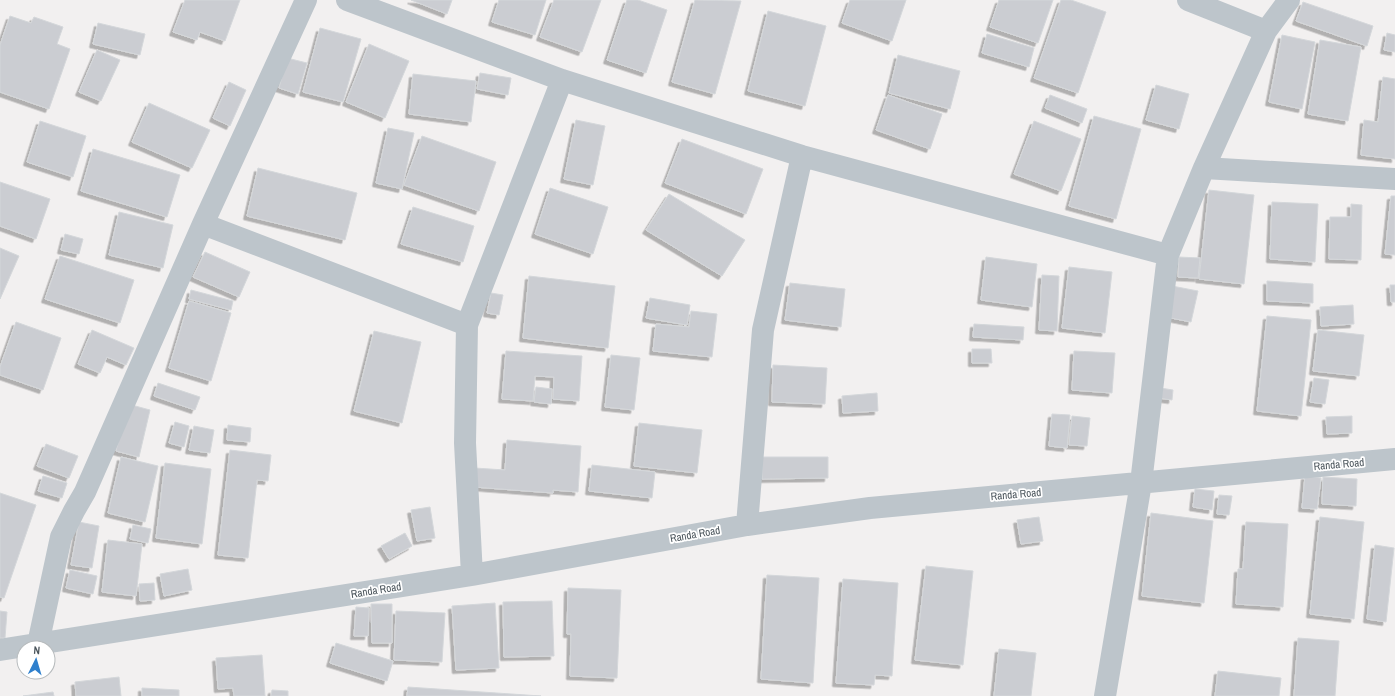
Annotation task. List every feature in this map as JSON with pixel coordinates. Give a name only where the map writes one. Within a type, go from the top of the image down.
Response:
[{"type":"street","points":[[39,640],[61,537],[85,492],[203,224],[306,0]]},
{"type":"street","points":[[347,0],[562,80],[802,156],[1168,255]]},
{"type":"street","points":[[1188,0],[1266,31]]},
{"type":"street","points":[[1105,696],[1141,483],[1168,255],[1204,168],[1266,31],[1289,0]]},
{"type":"street","points":[[472,575],[465,443],[467,325],[562,80]]},
{"type":"street","points":[[747,524],[763,330],[802,156]]},
{"type":"street","points":[[1204,168],[1395,179]]},
{"type":"street","points":[[203,224],[467,325]]},
{"type":"street","name":"Randa Road","points":[[56,641],[472,575],[747,524],[870,508],[1395,459]]},
{"type":"street","name":"Randa Road","points":[[0,650],[16,647]]},
{"type":"building","points":[[185,0],[240,0],[225,41],[200,32],[197,40],[173,32]]},
{"type":"building","points":[[411,0],[452,0],[447,14]]},
{"type":"building","points":[[499,0],[546,0],[535,35],[492,22]]},
{"type":"building","points":[[554,0],[601,0],[582,52],[540,37]]},
{"type":"building","points":[[627,0],[638,0],[667,10],[646,73],[607,60]]},
{"type":"building","points":[[695,0],[741,1],[715,94],[672,82]]},
{"type":"building","points":[[850,0],[906,0],[892,41],[842,23]]},
{"type":"building","points":[[999,0],[1053,0],[1038,43],[990,27]]},
{"type":"building","points":[[1061,0],[1071,0],[1106,12],[1078,93],[1034,78]]},
{"type":"building","points":[[1303,2],[1373,26],[1367,46],[1296,21]]},
{"type":"building","points":[[768,11],[826,26],[805,106],[748,91]]},
{"type":"building","points":[[10,16],[31,23],[34,17],[63,27],[57,44],[70,49],[49,109],[0,92],[0,45]]},
{"type":"building","points":[[98,23],[145,34],[140,55],[93,44]]},
{"type":"building","points":[[320,28],[361,39],[343,102],[303,92]]},
{"type":"building","points":[[1387,33],[1395,35],[1395,52],[1384,50]]},
{"type":"building","points":[[987,34],[1034,48],[1029,67],[982,53]]},
{"type":"building","points":[[1282,35],[1315,42],[1302,109],[1269,102]]},
{"type":"building","points":[[1320,40],[1361,47],[1348,121],[1308,114]]},
{"type":"building","points":[[369,44],[409,61],[385,118],[346,102]]},
{"type":"building","points":[[97,50],[120,60],[101,101],[79,92]]},
{"type":"building","points":[[898,55],[960,71],[950,109],[889,93]]},
{"type":"building","points":[[287,58],[307,63],[298,94],[279,88]]},
{"type":"building","points":[[480,73],[511,78],[508,95],[477,89]]},
{"type":"building","points":[[413,74],[476,81],[471,122],[409,114]]},
{"type":"building","points":[[1383,77],[1395,79],[1395,159],[1361,155],[1364,120],[1378,122]]},
{"type":"building","points":[[229,82],[246,90],[230,126],[213,118]]},
{"type":"building","points":[[1156,85],[1189,94],[1179,129],[1146,120]]},
{"type":"building","points":[[888,95],[942,114],[930,149],[876,130]]},
{"type":"building","points":[[1050,95],[1087,109],[1082,123],[1045,108]]},
{"type":"building","points":[[149,103],[210,130],[192,168],[132,142]]},
{"type":"building","points":[[1094,116],[1141,129],[1116,219],[1069,206]]},
{"type":"building","points":[[576,120],[605,126],[593,185],[564,179]]},
{"type":"building","points":[[40,121],[86,136],[73,177],[27,162]]},
{"type":"building","points":[[1034,121],[1081,139],[1061,191],[1014,174]]},
{"type":"building","points":[[388,128],[414,133],[402,189],[376,183]]},
{"type":"building","points":[[422,136],[496,162],[479,211],[404,185]]},
{"type":"building","points":[[682,139],[763,169],[746,214],[665,183]]},
{"type":"building","points":[[93,149],[180,175],[167,217],[81,191]]},
{"type":"building","points":[[258,168],[357,193],[345,240],[247,216]]},
{"type":"building","points":[[0,182],[50,199],[36,239],[0,226]]},
{"type":"building","points":[[550,188],[608,207],[593,254],[535,234]]},
{"type":"building","points":[[1209,190],[1254,195],[1244,284],[1199,279]]},
{"type":"building","points":[[669,194],[745,240],[722,276],[646,230]]},
{"type":"building","points":[[1391,196],[1395,196],[1395,255],[1385,254]]},
{"type":"building","points":[[1272,202],[1318,204],[1315,262],[1270,259]]},
{"type":"building","points":[[1351,204],[1362,205],[1361,260],[1329,259],[1330,217],[1351,217]]},
{"type":"building","points":[[413,207],[474,226],[463,262],[401,244]]},
{"type":"building","points":[[119,212],[173,225],[163,268],[109,255]]},
{"type":"building","points":[[65,234],[83,239],[79,254],[61,250]]},
{"type":"building","points":[[0,248],[19,256],[0,299]]},
{"type":"building","points":[[205,252],[250,272],[239,297],[193,277]]},
{"type":"building","points":[[60,256],[134,280],[120,323],[45,299]]},
{"type":"building","points":[[986,257],[1037,264],[1032,307],[981,300]]},
{"type":"building","points":[[1179,257],[1200,258],[1198,278],[1178,277]]},
{"type":"building","points":[[1069,267],[1112,272],[1105,333],[1062,328]]},
{"type":"building","points":[[1042,275],[1059,276],[1057,331],[1039,330]]},
{"type":"building","points":[[529,276],[615,286],[608,348],[523,338]]},
{"type":"building","points":[[1267,281],[1313,284],[1313,303],[1267,301]]},
{"type":"building","points":[[790,283],[845,289],[841,327],[785,320]]},
{"type":"building","points":[[1390,285],[1395,285],[1395,302],[1391,302]]},
{"type":"building","points":[[1172,286],[1198,291],[1191,322],[1166,317]]},
{"type":"building","points":[[191,290],[233,301],[231,310],[189,299]]},
{"type":"building","points":[[491,293],[503,295],[499,315],[487,313]]},
{"type":"building","points":[[650,298],[690,305],[687,325],[646,318]]},
{"type":"building","points":[[189,301],[231,313],[211,381],[169,368]]},
{"type":"building","points":[[1353,305],[1354,324],[1321,326],[1320,307]]},
{"type":"building","points":[[691,311],[717,314],[712,357],[653,351],[656,324],[689,327]]},
{"type":"building","points":[[1267,316],[1311,320],[1301,416],[1257,411]]},
{"type":"building","points":[[16,322],[61,338],[43,390],[0,375],[0,367]]},
{"type":"building","points":[[974,324],[1024,327],[1023,340],[973,337]]},
{"type":"building","points":[[92,330],[134,348],[126,365],[107,357],[100,373],[78,364]]},
{"type":"building","points":[[1318,330],[1364,335],[1359,376],[1313,371]]},
{"type":"building","points":[[374,331],[421,342],[402,423],[354,411]]},
{"type":"building","points":[[972,349],[991,349],[992,363],[972,363]]},
{"type":"building","points":[[506,351],[582,356],[579,401],[553,399],[554,377],[535,376],[533,401],[502,399]]},
{"type":"building","points":[[1074,351],[1115,353],[1112,393],[1072,390]]},
{"type":"building","points":[[611,355],[640,358],[634,410],[605,407]]},
{"type":"building","points":[[773,365],[827,368],[825,404],[772,402]]},
{"type":"building","points":[[1314,378],[1329,380],[1325,404],[1310,402]]},
{"type":"building","points":[[158,383],[200,397],[195,410],[154,396]]},
{"type":"building","points":[[536,387],[552,389],[551,404],[534,402]]},
{"type":"building","points":[[1154,387],[1173,390],[1172,400],[1152,397]]},
{"type":"building","points":[[877,393],[878,411],[843,413],[842,396]]},
{"type":"building","points":[[128,404],[150,410],[139,457],[116,451]]},
{"type":"building","points":[[1052,414],[1070,415],[1067,448],[1049,446]]},
{"type":"building","points":[[1072,416],[1090,418],[1087,446],[1069,445]]},
{"type":"building","points":[[1352,416],[1352,433],[1327,434],[1326,417]]},
{"type":"building","points":[[175,422],[189,426],[184,447],[169,443]]},
{"type":"building","points":[[639,423],[702,430],[697,473],[634,466]]},
{"type":"building","points":[[228,425],[251,428],[250,442],[227,440]]},
{"type":"building","points":[[194,426],[214,430],[210,453],[189,450]]},
{"type":"building","points":[[507,440],[581,446],[578,492],[553,490],[553,493],[474,487],[475,468],[505,470]]},
{"type":"building","points":[[46,444],[78,456],[69,478],[37,466]]},
{"type":"building","points":[[230,450],[271,455],[268,481],[257,480],[248,558],[218,555]]},
{"type":"building","points":[[121,457],[158,466],[145,522],[108,513]]},
{"type":"building","points":[[762,457],[828,457],[828,478],[762,479]]},
{"type":"building","points":[[165,463],[211,469],[202,544],[156,538]]},
{"type":"building","points":[[592,465],[655,472],[652,498],[589,491]]},
{"type":"building","points":[[43,476],[67,483],[62,498],[38,491]]},
{"type":"building","points":[[1305,476],[1321,478],[1317,509],[1302,508]]},
{"type":"building","points":[[1323,477],[1357,479],[1356,506],[1322,504]]},
{"type":"building","points":[[1195,489],[1214,491],[1212,510],[1193,507]]},
{"type":"building","points":[[0,493],[36,505],[4,598],[0,597]]},
{"type":"building","points":[[1219,495],[1232,496],[1229,515],[1217,514]]},
{"type":"building","points":[[430,507],[435,538],[417,541],[411,510]]},
{"type":"building","points":[[1151,513],[1213,521],[1204,603],[1142,596]]},
{"type":"building","points":[[1039,517],[1043,541],[1021,544],[1017,520]]},
{"type":"building","points":[[1320,517],[1364,522],[1354,619],[1310,614]]},
{"type":"building","points":[[79,522],[99,526],[92,568],[71,565]]},
{"type":"building","points":[[1246,522],[1288,524],[1283,607],[1236,604],[1238,569],[1243,569]]},
{"type":"building","points":[[133,525],[151,529],[148,543],[130,539]]},
{"type":"building","points":[[405,533],[412,546],[389,559],[381,546]]},
{"type":"building","points":[[108,540],[142,544],[136,596],[102,592]]},
{"type":"building","points":[[1375,545],[1394,548],[1386,622],[1367,619]]},
{"type":"building","points":[[926,566],[973,571],[963,665],[915,660]]},
{"type":"building","points":[[188,569],[192,590],[164,596],[160,574]]},
{"type":"building","points":[[70,570],[97,576],[93,594],[66,588]]},
{"type":"building","points":[[767,575],[819,578],[813,683],[761,679]]},
{"type":"building","points":[[843,579],[898,583],[892,676],[875,675],[874,685],[836,683]]},
{"type":"building","points":[[154,583],[155,600],[140,601],[139,584]]},
{"type":"building","points":[[568,588],[621,590],[617,678],[570,676],[571,634],[567,634]]},
{"type":"building","points":[[552,601],[554,656],[504,657],[503,602]]},
{"type":"building","points":[[495,603],[499,668],[456,670],[452,606]]},
{"type":"building","points":[[371,604],[392,604],[392,643],[372,643]]},
{"type":"building","points":[[356,607],[369,608],[368,636],[354,636]]},
{"type":"building","points":[[0,611],[7,612],[5,638],[0,638]]},
{"type":"building","points":[[396,611],[445,613],[442,662],[394,660]]},
{"type":"building","points":[[1298,638],[1339,641],[1335,696],[1294,696]]},
{"type":"building","points":[[336,643],[393,661],[387,681],[330,663]]},
{"type":"building","points":[[999,649],[1036,653],[1031,696],[994,696]]},
{"type":"building","points":[[262,655],[265,696],[234,696],[233,688],[218,689],[216,658]]},
{"type":"building","points":[[1218,671],[1281,678],[1279,696],[1215,696]]},
{"type":"building","points":[[119,677],[121,696],[76,696],[75,682]]},
{"type":"building","points":[[408,687],[541,696],[407,696]]},
{"type":"building","points":[[142,688],[179,690],[179,696],[142,696]]},
{"type":"building","points":[[272,690],[288,691],[288,696],[271,696]]},
{"type":"building","points":[[53,692],[54,696],[23,696]]}]
